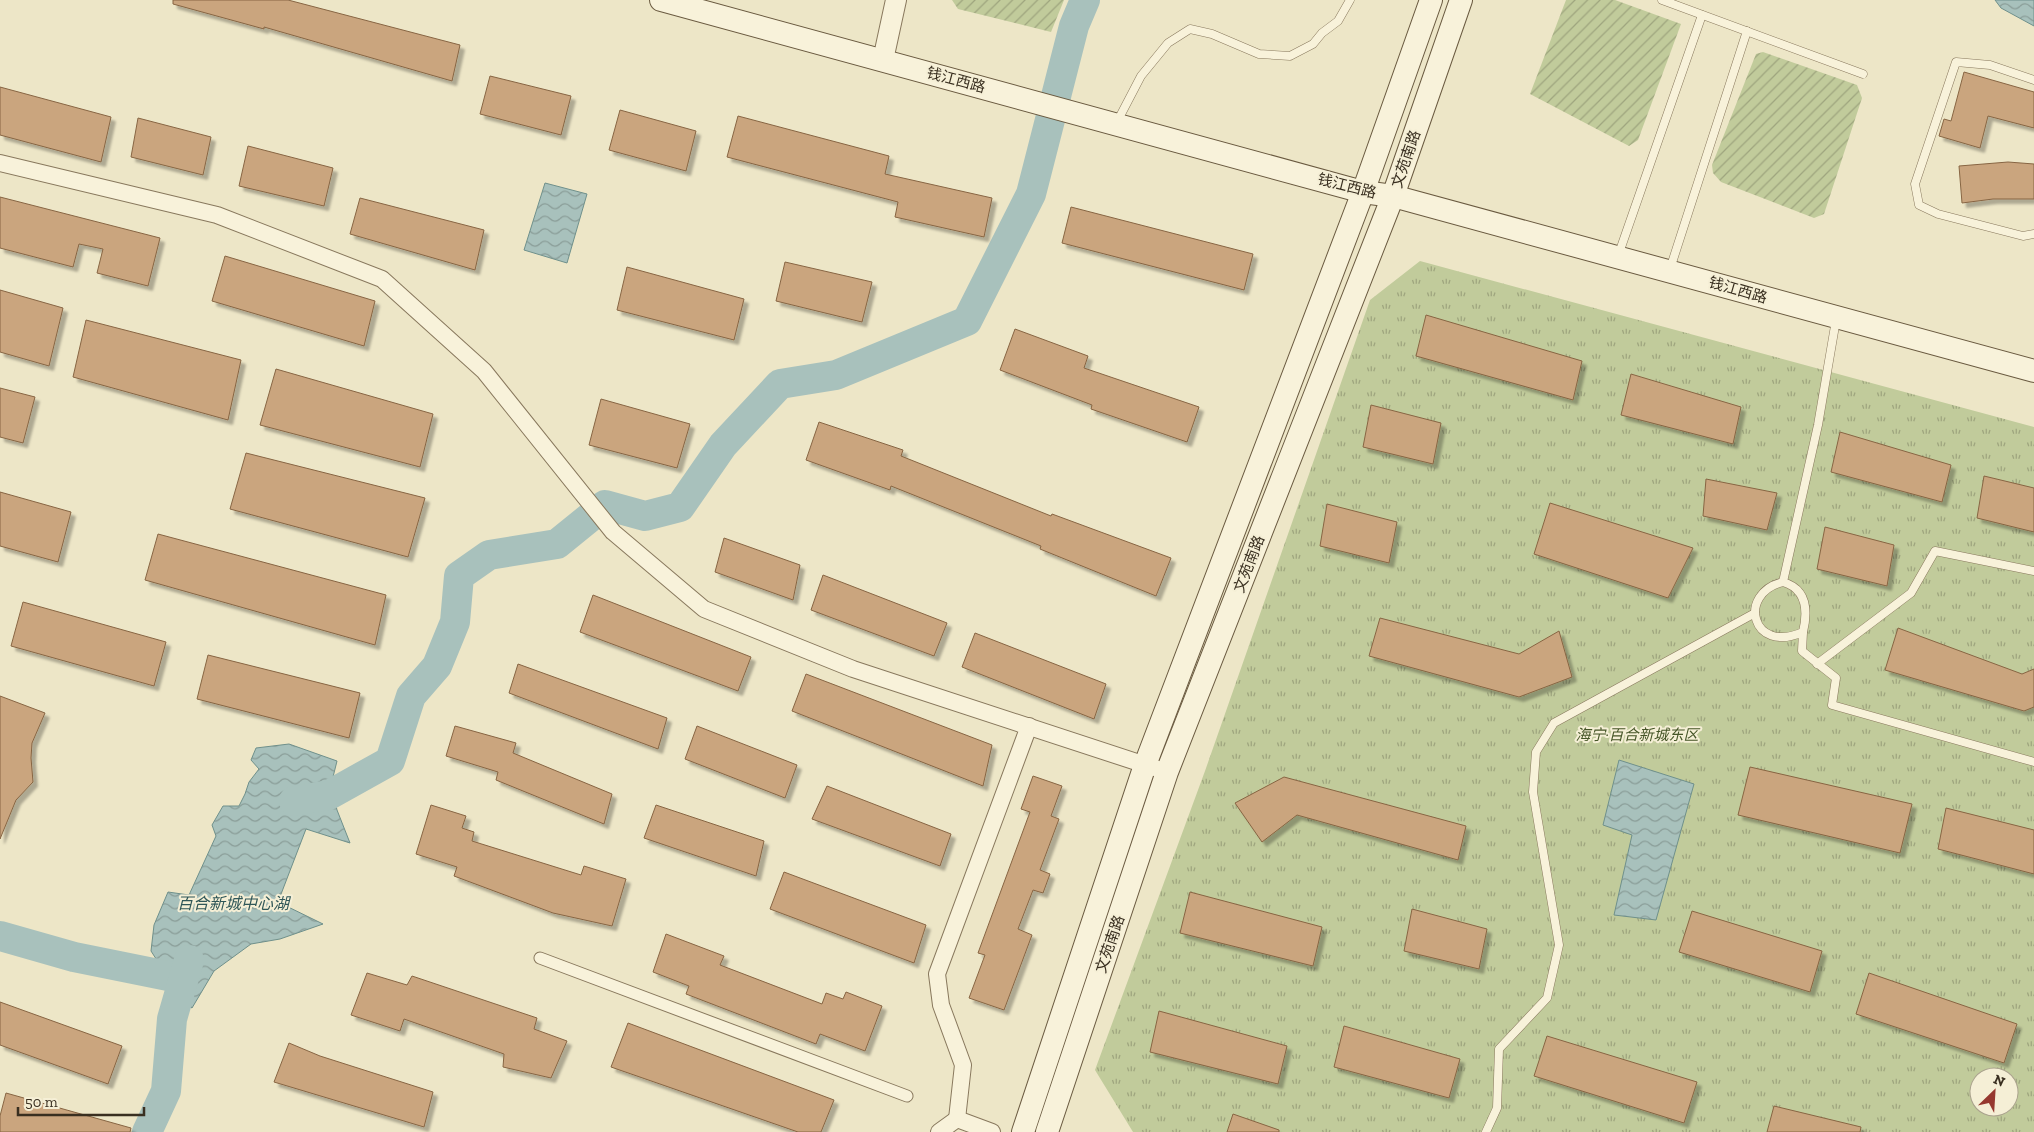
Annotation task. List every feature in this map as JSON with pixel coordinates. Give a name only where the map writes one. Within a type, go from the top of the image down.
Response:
[{"type":"main road","name":"钱江西路","points":[[661,0],[1363,192],[1394,196],[1836,318],[2034,370]]},
{"type":"main road","name":"文苑南路","points":[[1023,1132],[1145,765],[1363,192],[1431,0]]},
{"type":"main road","name":"文苑南路","points":[[1047,1132],[1168,772],[1394,196],[1461,0]]},
{"type":"street","points":[[883,60],[896,0]]},
{"type":"street","points":[[0,163],[218,215],[382,279],[484,371],[614,532],[704,609],[853,669],[1168,772]]},
{"type":"street","points":[[939,1132],[957,1119],[963,1065],[941,1006],[937,974],[1029,726]]},
{"type":"street","points":[[540,958],[907,1096]]},
{"type":"street","points":[[957,1119],[992,1132]]},
{"type":"lane","points":[[1116,124],[1141,76],[1168,43],[1190,29],[1212,34],[1259,54],[1290,56],[1313,44],[1322,33],[1338,21],[1350,0]]},
{"type":"lane","points":[[1662,0],[1863,74]]},
{"type":"lane","points":[[1617,257],[1702,15]]},
{"type":"lane","points":[[1670,271],[1747,31]]},
{"type":"lane","points":[[2034,80],[1990,65],[1956,62],[1915,184],[1918,205],[1938,214],[2023,236],[2034,234]]},
{"type":"lane","points":[[1783,582],[1818,425],[1836,318]]},
{"type":"lane","points":[[1817,664],[1912,593],[1935,550],[2034,572]]},
{"type":"lane","points":[[1803,632],[1790,638],[1767,634],[1757,626],[1754,614],[1757,603],[1763,592],[1771,585],[1783,582],[1790,584],[1806,602],[1802,651],[1836,678],[1832,705],[2034,762]]},
{"type":"lane","points":[[1486,1132],[1497,1108],[1498,1049],[1547,998],[1559,945],[1534,809],[1532,792],[1536,752],[1554,723],[1754,614]]},
{"type":"green space","points":[[952,0],[1064,0],[1051,32],[958,9]]},
{"type":"green space","points":[[1566,0],[1615,0],[1681,24],[1638,140],[1629,146],[1530,94]]},
{"type":"green space","points":[[1763,52],[1857,85],[1862,98],[1824,214],[1814,218],[1721,182],[1713,173],[1712,165],[1756,54]]},
{"type":"green space","name":"海宁·百合新城东区","points":[[1420,261],[2034,427],[2034,1132],[1133,1132],[1095,1070],[1205,771],[1370,300]]},
{"type":"water","points":[[1995,0],[2034,0],[2034,26],[2001,8]]},
{"type":"water","points":[[545,183],[587,194],[567,263],[524,250]]},
{"type":"water","name":"百合新城中心湖","points":[[289,744],[337,761],[331,785],[337,810],[350,843],[306,829],[278,902],[323,924],[280,939],[251,944],[214,971],[192,1008],[168,994],[160,965],[151,951],[154,925],[168,892],[189,895],[216,836],[212,825],[223,806],[239,806],[249,782],[259,769],[251,760],[256,748]]},
{"type":"water","points":[[1619,760],[1694,784],[1656,920],[1614,915],[1632,835],[1603,825]]},
{"type":"building","points":[[173,0],[288,0],[460,45],[452,81],[264,27],[264,29],[173,4]]},
{"type":"building","points":[[1964,72],[2034,92],[2034,128],[1988,116],[1980,148],[1939,136],[1944,119],[1951,121]]},
{"type":"building","points":[[490,76],[571,96],[561,135],[480,114]]},
{"type":"building","points":[[0,87],[111,117],[101,162],[0,135]]},
{"type":"building","points":[[620,110],[696,131],[686,171],[609,150]]},
{"type":"building","points":[[738,116],[889,156],[885,174],[992,198],[984,237],[895,217],[898,202],[727,157]]},
{"type":"building","points":[[138,118],[211,137],[203,175],[131,157]]},
{"type":"building","points":[[248,146],[333,168],[324,206],[239,186]]},
{"type":"building","points":[[2008,162],[2034,164],[2034,199],[1993,199],[1962,203],[1959,166]]},
{"type":"building","points":[[0,197],[160,238],[148,286],[97,273],[103,249],[79,244],[73,267],[0,248]]},
{"type":"building","points":[[360,198],[484,230],[475,270],[350,234]]},
{"type":"building","points":[[1071,207],[1253,254],[1244,290],[1062,243]]},
{"type":"building","points":[[225,256],[375,301],[364,346],[212,301]]},
{"type":"building","points":[[785,262],[872,282],[862,322],[776,301]]},
{"type":"building","points":[[627,267],[744,299],[734,340],[617,310]]},
{"type":"building","points":[[0,290],[63,308],[49,366],[0,352]]},
{"type":"building","points":[[1426,315],[1582,361],[1573,400],[1416,356]]},
{"type":"building","points":[[86,320],[241,360],[228,420],[73,377]]},
{"type":"building","points":[[1015,329],[1088,356],[1084,368],[1199,407],[1187,442],[1091,409],[1092,405],[1000,370]]},
{"type":"building","points":[[276,369],[433,414],[420,467],[260,425]]},
{"type":"building","points":[[1631,374],[1741,407],[1733,444],[1621,415]]},
{"type":"building","points":[[0,388],[35,397],[23,443],[0,437]]},
{"type":"building","points":[[601,399],[690,424],[677,468],[589,445]]},
{"type":"building","points":[[1371,405],[1441,423],[1433,464],[1363,447]]},
{"type":"building","points":[[819,422],[903,450],[901,456],[1051,516],[1052,514],[1171,558],[1156,596],[1040,549],[1041,546],[891,486],[890,490],[806,460]]},
{"type":"building","points":[[1840,432],[1951,465],[1942,502],[1831,472]]},
{"type":"building","points":[[246,453],[425,498],[408,557],[230,509]]},
{"type":"building","points":[[1984,476],[2034,488],[2034,532],[1977,518]]},
{"type":"building","points":[[1706,479],[1777,493],[1767,530],[1703,516]]},
{"type":"building","points":[[0,492],[71,512],[58,562],[0,546]]},
{"type":"building","points":[[1550,503],[1693,548],[1668,598],[1534,554]]},
{"type":"building","points":[[1327,504],[1397,522],[1389,563],[1320,546]]},
{"type":"building","points":[[1825,527],[1894,545],[1887,586],[1817,569]]},
{"type":"building","points":[[158,534],[386,595],[375,645],[145,580]]},
{"type":"building","points":[[724,538],[800,565],[793,600],[715,572]]},
{"type":"building","points":[[823,575],[947,623],[934,656],[811,610]]},
{"type":"building","points":[[593,595],[751,657],[738,691],[580,632]]},
{"type":"building","points":[[23,602],[166,642],[154,686],[11,646]]},
{"type":"building","points":[[1380,618],[1519,654],[1559,631],[1572,677],[1519,697],[1369,656]]},
{"type":"building","points":[[1898,628],[2022,674],[2034,669],[2034,707],[2024,711],[1885,670]]},
{"type":"building","points":[[975,633],[1106,684],[1094,719],[962,667]]},
{"type":"building","points":[[208,655],[360,693],[349,738],[197,699]]},
{"type":"building","points":[[518,664],[667,718],[658,749],[509,693]]},
{"type":"building","points":[[806,674],[992,745],[983,786],[792,711]]},
{"type":"building","points":[[0,696],[45,713],[32,743],[33,782],[16,800],[0,839]]},
{"type":"building","points":[[455,726],[516,743],[513,753],[612,794],[604,824],[496,780],[498,772],[446,756]]},
{"type":"building","points":[[697,726],[797,765],[785,798],[685,759]]},
{"type":"building","points":[[1750,767],[1912,804],[1900,853],[1738,815]]},
{"type":"building","points":[[1033,776],[1062,786],[1051,816],[1059,819],[1040,870],[1050,874],[1043,893],[1033,890],[1018,929],[1032,935],[1004,1010],[969,998],[985,955],[978,953],[1030,812],[1021,809]]},
{"type":"building","points":[[1284,777],[1466,826],[1458,860],[1297,815],[1262,842],[1235,803]]},
{"type":"building","points":[[827,786],[951,834],[940,866],[812,819]]},
{"type":"building","points":[[431,805],[466,816],[462,828],[474,832],[472,841],[581,875],[584,866],[626,879],[612,926],[553,913],[454,876],[457,867],[416,854]]},
{"type":"building","points":[[656,805],[764,841],[756,876],[644,838]]},
{"type":"building","points":[[1946,808],[2034,830],[2034,874],[1938,849]]},
{"type":"building","points":[[784,872],[926,925],[914,963],[770,909]]},
{"type":"building","points":[[1190,892],[1322,927],[1313,966],[1180,933]]},
{"type":"building","points":[[1412,909],[1487,929],[1479,969],[1404,951]]},
{"type":"building","points":[[1692,911],[1822,951],[1810,992],[1679,952]]},
{"type":"building","points":[[666,934],[724,956],[720,965],[822,1004],[826,993],[843,999],[846,992],[882,1006],[865,1051],[820,1034],[816,1044],[686,994],[689,986],[653,972]]},
{"type":"building","points":[[367,973],[407,985],[412,976],[537,1018],[534,1029],[567,1041],[551,1078],[503,1067],[504,1054],[404,1019],[400,1031],[351,1015]]},
{"type":"building","points":[[1869,973],[2017,1024],[2004,1063],[1856,1014]]},
{"type":"building","points":[[0,1002],[122,1046],[108,1084],[0,1045]]},
{"type":"building","points":[[1159,1011],[1287,1046],[1278,1084],[1150,1052]]},
{"type":"building","points":[[628,1023],[834,1100],[821,1132],[798,1132],[611,1067]]},
{"type":"building","points":[[1344,1026],[1460,1059],[1449,1098],[1334,1067]]},
{"type":"building","points":[[1547,1036],[1697,1082],[1684,1123],[1534,1076]]},
{"type":"building","points":[[289,1043],[320,1056],[433,1092],[424,1127],[274,1082]]},
{"type":"building","points":[[6,1093],[131,1128],[130,1132],[0,1132],[0,1116]]},
{"type":"building","points":[[1774,1106],[1861,1127],[1860,1132],[1767,1132]]},
{"type":"building","points":[[1233,1114],[1279,1130],[1279,1132],[1227,1132]]},
{"type":"waterway","points":[[294,801],[329,795],[390,761],[411,696],[437,666],[455,622],[459,576],[489,555],[557,544],[605,505],[645,516],[680,507],[723,445],[780,384],[836,375],[967,321],[1031,194],[1074,26],[1085,0]]},
{"type":"waterway","points":[[0,936],[74,957],[183,979]]},
{"type":"waterway","points":[[147,1132],[166,1091],[172,1019],[189,960]]}]
